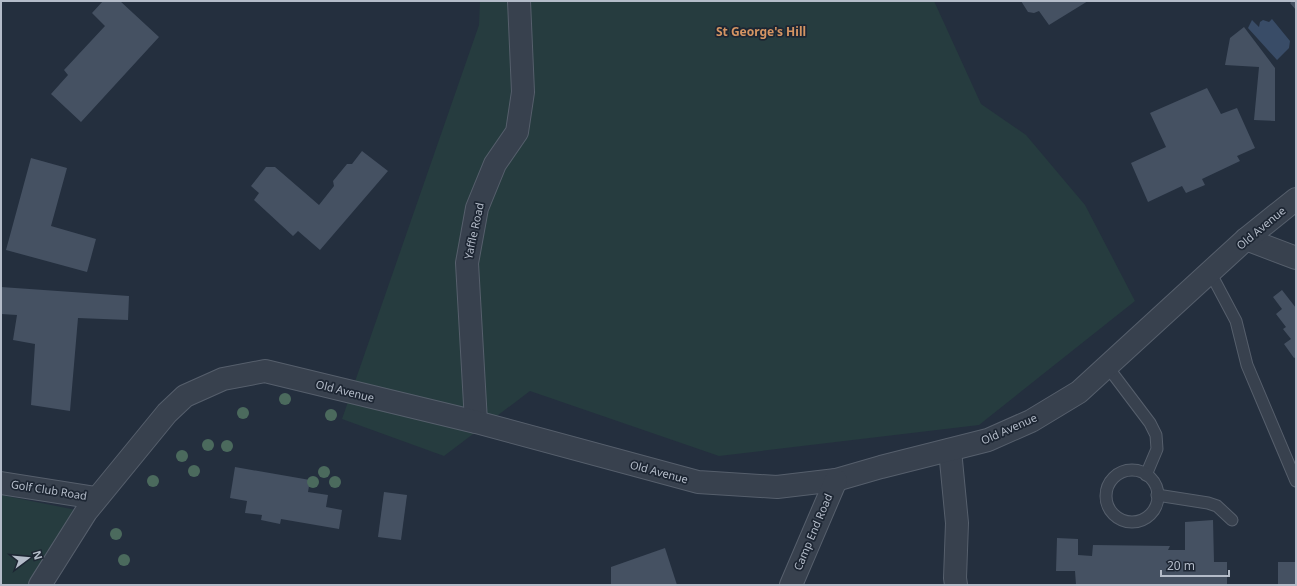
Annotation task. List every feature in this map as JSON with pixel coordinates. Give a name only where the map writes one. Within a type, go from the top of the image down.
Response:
[{"type":"street","name":"Yaffle Road","points":[[476,422],[467,263],[477,208],[495,164],[517,132],[523,92],[519,1]]},
{"type":"street","name":"Old Avenue","points":[[40,585],[96,498],[168,413],[185,396],[223,379],[265,371],[476,422],[698,482],[777,487],[836,480],[988,440],[1031,421],[1079,392],[1246,239],[1296,199]]},
{"type":"street","points":[[1246,239],[1296,258]]},
{"type":"street","points":[[950,450],[956,523],[956,585]]},
{"type":"street","name":"Camp End Road","points":[[791,585],[836,480]]},
{"type":"street","name":"Golf Club Road","points":[[1,483],[96,498]]},
{"type":"lane","points":[[1210,272],[1236,321],[1247,365],[1296,481]]},
{"type":"lane","points":[[1107,366],[1150,423],[1156,435],[1157,449],[1146,475]]},
{"type":"lane","points":[[1138,471],[1152,480],[1158,495],[1154,510],[1149,516],[1134,522],[1117,518],[1111,512],[1107,504],[1106,494],[1108,486],[1113,478],[1120,473],[1138,471]]},
{"type":"lane","points":[[1158,495],[1208,502],[1217,506],[1232,520]]},
{"type":"green space","points":[[480,1],[934,1],[981,104],[1026,135],[1085,205],[1135,301],[979,425],[719,456],[530,391],[444,456],[342,419],[479,25]]},
{"type":"green space","points":[[1,495],[86,512],[40,585],[1,585]]},
{"type":"water","points":[[1272,19],[1290,41],[1289,48],[1277,60],[1248,28],[1252,20],[1259,27],[1260,22],[1263,20],[1269,22]]},
{"type":"building","points":[[103,1],[120,1],[159,37],[81,122],[51,94],[68,75],[64,70],[105,26],[92,13]]},
{"type":"building","points":[[1021,1],[1088,1],[1049,25],[1039,11],[1034,13],[1028,12]]},
{"type":"building","points":[[1292,1],[1296,1],[1296,10],[1290,3]]},
{"type":"building","points":[[1244,27],[1275,68],[1275,121],[1254,120],[1259,67],[1225,65],[1230,38]]},
{"type":"building","points":[[1207,88],[1221,114],[1237,108],[1255,148],[1237,156],[1240,161],[1202,179],[1205,185],[1186,193],[1182,186],[1148,202],[1131,163],[1166,147],[1150,113]]},
{"type":"building","points":[[362,151],[388,171],[320,250],[298,231],[293,236],[254,200],[259,193],[251,186],[266,167],[275,167],[319,205],[334,186],[333,181],[347,164],[352,164]]},
{"type":"building","points":[[31,158],[67,168],[51,226],[96,239],[87,272],[6,250]]},
{"type":"building","points":[[1,287],[129,296],[128,320],[78,318],[70,411],[31,405],[35,344],[13,340],[17,315],[1,314]]},
{"type":"building","points":[[1282,290],[1296,308],[1296,357],[1294,358],[1284,344],[1291,339],[1283,329],[1286,327],[1276,314],[1282,309],[1273,297]]},
{"type":"building","points":[[235,467],[310,480],[308,492],[328,495],[326,507],[342,510],[339,529],[281,519],[280,524],[261,520],[262,515],[245,513],[247,501],[230,498]]},
{"type":"building","points":[[384,492],[407,495],[401,540],[378,537]]},
{"type":"building","points":[[1213,520],[1214,562],[1227,562],[1227,585],[1076,585],[1075,571],[1056,571],[1057,538],[1078,539],[1078,555],[1092,556],[1093,545],[1170,546],[1168,550],[1185,550],[1185,522]]},
{"type":"building","points":[[665,548],[677,585],[611,585],[611,567]]},
{"type":"building","points":[[1278,562],[1296,562],[1296,585],[1278,585]]},
{"type":"district","name":"St George's Hill","points":[[761,32]]}]
